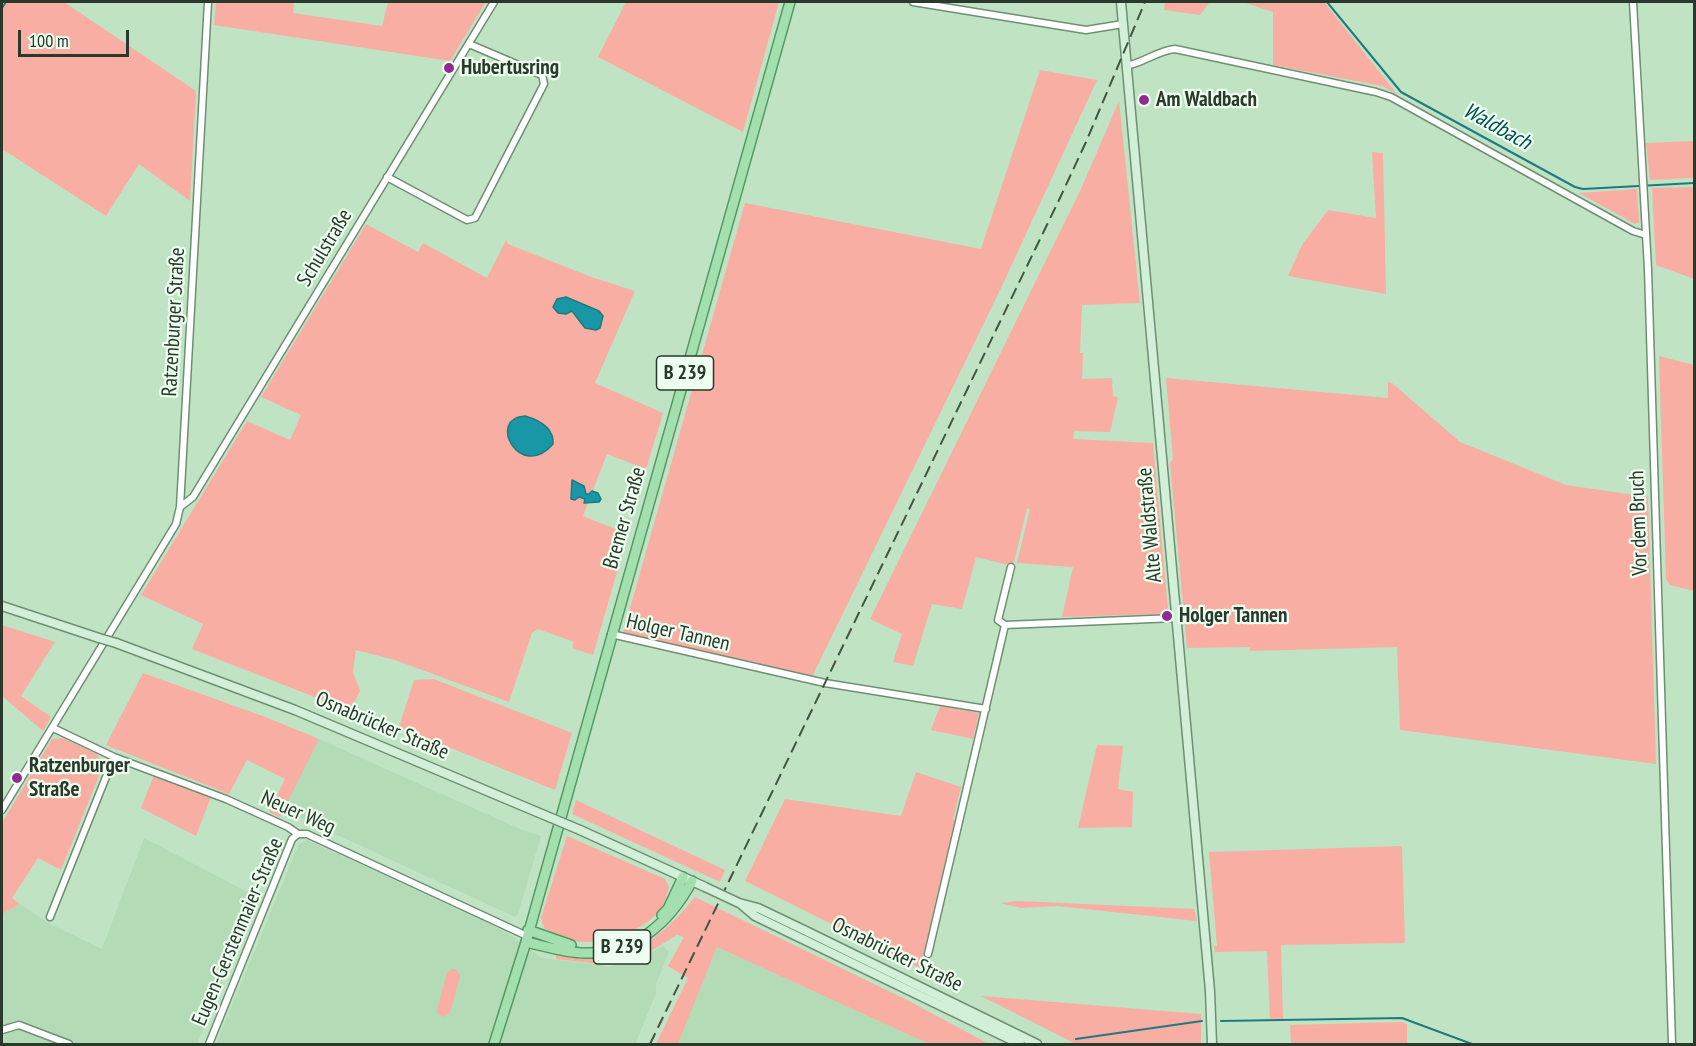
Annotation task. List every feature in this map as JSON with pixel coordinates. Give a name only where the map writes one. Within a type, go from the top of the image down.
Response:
[{"type":"main road","name":"Bremer Straße","points":[[494,1044],[527,936],[790,2]]},
{"type":"main road","name":"Alte Waldstraße","points":[[1121,2],[1212,1022],[1212,1044]]},
{"type":"main road","name":"Osnabrücker Straße","points":[[2,606],[116,643],[295,710],[580,830],[740,903],[758,908],[1037,1044]]},
{"type":"main road","name":"B 239","points":[[527,936],[585,949],[626,940],[652,925],[668,909],[687,879]]},
{"type":"main road","name":"Osnabrücker Straße","points":[[740,903],[755,916],[1020,1044]]},
{"type":"street","name":"Ratzenburger Straße","points":[[2,810],[176,524],[180,507],[208,2]]},
{"type":"street","name":"Schulstraße","points":[[180,507],[193,497],[494,2]]},
{"type":"street","points":[[913,2],[1086,30],[1122,24]]},
{"type":"street","name":"Vor dem Bruch","points":[[1633,2],[1644,179],[1672,1044]]},
{"type":"street","points":[[387,177],[467,220],[475,218],[544,84],[544,79],[542,75],[468,44]]},
{"type":"street","points":[[1126,66],[1138,64],[1169,49],[1175,49],[1376,92],[1391,97],[1633,231],[1646,235]]},
{"type":"street","points":[[1011,567],[998,620],[1005,625],[1176,618]]},
{"type":"street","points":[[928,954],[1005,625]]},
{"type":"street","name":"Holger Tannen","points":[[611,634],[825,683],[986,709]]},
{"type":"street","name":"Neuer Weg","points":[[53,728],[114,757],[226,799],[288,827],[298,834],[307,834],[527,936]]},
{"type":"street","points":[[50,916],[114,757]]},
{"type":"street","name":"Eugen-Gerstenmaier-Straße","points":[[209,1044],[292,839],[298,834]]},
{"type":"street","points":[[2,1030],[20,1024],[69,1044]]},
{"type":"shaded area","points":[[3,2],[64,2],[196,91],[190,201],[139,164],[106,216],[2,149]]},
{"type":"shaded area","points":[[216,2],[294,2],[293,13],[382,26],[388,2],[486,2],[450,61],[214,25]]},
{"type":"shaded area","points":[[626,2],[779,2],[743,132],[598,57]]},
{"type":"shaded area","points":[[1165,2],[1210,2],[1200,15],[1164,10]]},
{"type":"shaded area","points":[[1243,2],[1324,2],[1397,94],[1382,86],[1273,65],[1273,12]]},
{"type":"shaded area","points":[[1040,70],[1097,80],[1001,288],[812,677],[623,633],[745,203],[981,249]]},
{"type":"shaded area","points":[[1119,101],[1140,303],[1082,305],[1080,353],[1083,353],[1082,379],[1112,378],[1113,396],[1118,397],[1110,432],[1074,431],[1073,439],[1153,443],[1168,610],[1164,614],[1062,617],[1073,567],[1017,563],[1030,509],[1027,508],[1013,566],[976,557],[962,609],[932,604],[913,666],[893,662],[902,634],[870,619],[1081,189]]},
{"type":"shaded area","points":[[1694,141],[1694,178],[1650,180],[1646,143]]},
{"type":"shaded area","points":[[1372,152],[1383,153],[1386,294],[1288,276],[1302,245],[1328,210],[1376,218]]},
{"type":"shaded area","points":[[1694,187],[1694,279],[1656,265],[1652,188]]},
{"type":"shaded area","points":[[1637,189],[1639,222],[1635,224],[1579,193]]},
{"type":"shaded area","points":[[366,224],[418,252],[423,243],[487,278],[506,240],[508,244],[591,277],[635,291],[595,383],[663,413],[646,469],[607,454],[583,516],[628,534],[593,655],[572,648],[574,642],[538,629],[532,633],[509,702],[395,660],[356,650],[353,672],[360,691],[350,711],[192,649],[203,624],[141,595],[247,421],[290,440],[301,415],[261,397]]},
{"type":"shaded area","points":[[1659,356],[1694,365],[1694,591],[1670,585],[1666,579]]},
{"type":"shaded area","points":[[1166,378],[1388,398],[1388,382],[1460,442],[1566,485],[1648,497],[1656,764],[1400,730],[1397,647],[1250,651],[1250,647],[1187,648],[1170,463],[1173,459]]},
{"type":"shaded area","points":[[2,625],[55,642],[21,696],[51,717],[43,731],[2,696]]},
{"type":"shaded area","points":[[143,673],[319,739],[280,817],[269,812],[285,779],[247,760],[229,794],[106,745]]},
{"type":"shaded area","points":[[434,679],[572,733],[555,790],[399,727],[414,680]]},
{"type":"shaded area","points":[[940,706],[979,713],[973,739],[931,730]]},
{"type":"shaded area","points":[[62,738],[97,754],[101,771],[61,870],[38,858],[12,898],[20,904],[2,914],[2,823],[52,739]]},
{"type":"shaded area","points":[[319,739],[520,829],[541,836],[518,914],[515,917],[283,810]]},
{"type":"shaded area","points":[[1097,745],[1123,746],[1118,789],[1133,792],[1132,827],[1078,828]]},
{"type":"shaded area","points":[[916,772],[961,787],[920,968],[745,881],[785,799],[901,816]]},
{"type":"shaded area","points":[[154,775],[211,797],[196,836],[141,808]]},
{"type":"shaded area","points":[[576,800],[725,870],[720,882],[572,814]]},
{"type":"shaded area","points":[[567,836],[665,879],[669,887],[664,903],[657,913],[649,921],[628,933],[595,942],[569,939],[544,928],[541,918]]},
{"type":"shaded area","points":[[144,838],[257,897],[197,1044],[2,1044],[2,914],[20,904],[50,924],[102,949]]},
{"type":"shaded area","points":[[307,840],[506,932],[542,958],[608,967],[642,958],[663,946],[669,952],[656,984],[656,993],[636,1042],[639,1044],[216,1044],[299,844]]},
{"type":"shaded area","points":[[1402,846],[1405,943],[1281,945],[1283,1019],[1270,1019],[1267,951],[1215,952],[1214,946],[1217,946],[1209,852]]},
{"type":"shaded area","points":[[695,897],[909,1001],[989,1044],[929,1044],[717,947],[678,1044],[656,1044],[688,978],[668,966],[684,937],[677,935],[646,954],[608,965],[556,959],[556,955],[599,959],[628,953],[653,939]]},
{"type":"shaded area","points":[[1018,901],[1194,909],[1197,921],[1057,906],[1021,908],[1000,903]]},
{"type":"shaded area","points":[[717,947],[914,1037],[929,1044],[678,1044]]},
{"type":"shaded area","points":[[451,969],[456,969],[460,976],[450,1013],[443,1017],[438,1014],[437,1010],[447,973]]},
{"type":"shaded area","points":[[981,996],[1201,1014],[1201,1044],[1076,1044]]},
{"type":"shaded area","points":[[1402,1022],[1407,1024],[1407,1044],[1291,1044],[1290,1025]]},
{"type":"water","points":[[566,297],[599,311],[603,316],[600,328],[596,330],[585,328],[572,311],[566,314],[558,313],[553,307],[557,299]]},
{"type":"water","points":[[525,416],[540,422],[551,433],[553,444],[541,454],[529,456],[519,452],[512,445],[508,436],[508,427],[514,419]]},
{"type":"water","points":[[572,480],[584,486],[586,494],[592,491],[598,493],[601,499],[599,502],[584,503],[585,499],[579,497],[575,500],[571,499]]},
{"type":"waterway","points":[[2,8],[6,2]]},
{"type":"waterway","name":"Waldbach","points":[[1327,2],[1401,92],[1575,187],[1583,189],[1694,183]]},
{"type":"waterway","points":[[1221,1021],[1402,1018],[1472,1044]]},
{"type":"waterway","points":[[1076,1039],[1202,1021]]},
{"type":"railway","points":[[650,1044],[1059,200],[1145,2]]},
{"type":"place","name":"Hubertusring","points":[[449,68]]},
{"type":"place","name":"Am Waldbach","points":[[1144,100]]},
{"type":"place","name":"Holger Tannen","points":[[1167,616]]},
{"type":"place","name":"Ratzenburger Straße","points":[[17,778]]}]
